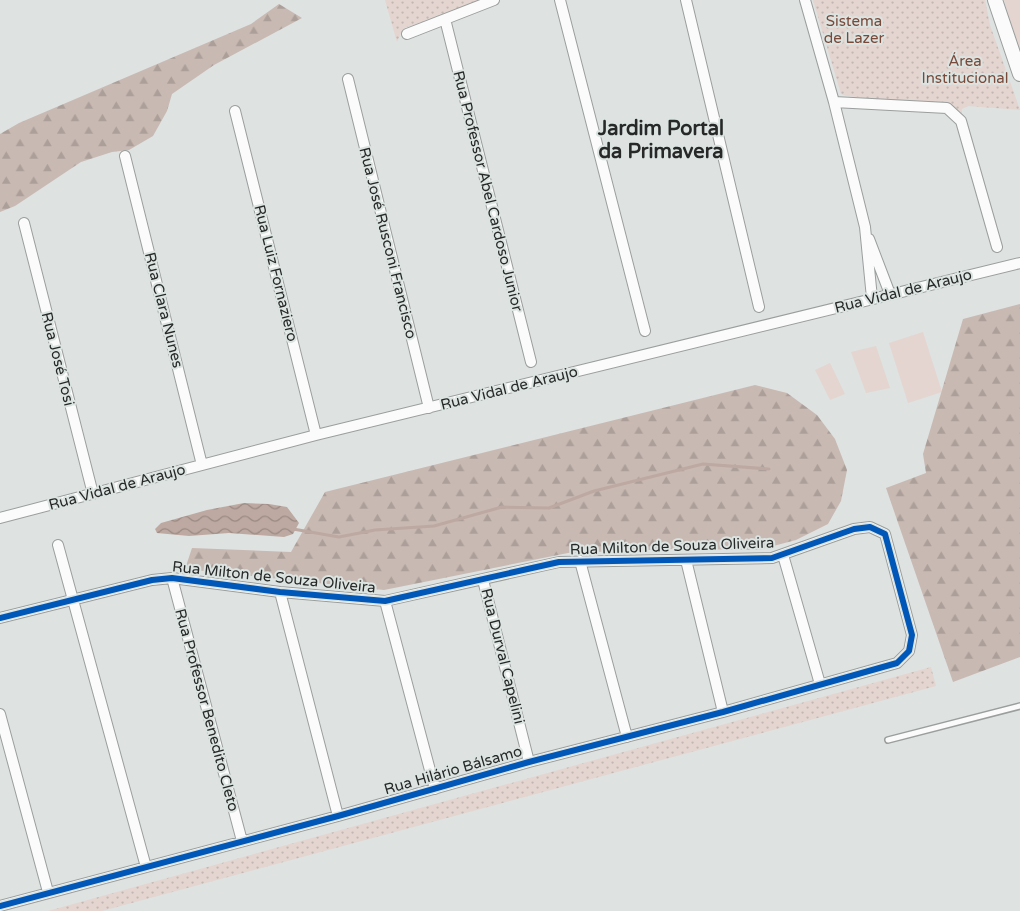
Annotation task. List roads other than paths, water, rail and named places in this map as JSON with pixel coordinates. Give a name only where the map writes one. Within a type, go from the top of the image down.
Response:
[{"type":"main road","points":[[995,0],[1020,74]]},
{"type":"street","points":[[407,34],[494,0]]},
{"type":"street","points":[[560,0],[645,330]]},
{"type":"street","points":[[686,0],[759,307]]},
{"type":"street","points":[[805,0],[834,102],[865,227],[890,294]]},
{"type":"street","name":"Rua Professor Abel Cardoso Junior","points":[[445,19],[531,362]]},
{"type":"street","name":"Rua José Rusconi Francisco","points":[[348,79],[429,408]]},
{"type":"street","points":[[834,102],[947,108],[961,121],[997,247]]},
{"type":"street","name":"Rua Luiz Fornaziero","points":[[235,111],[316,436]]},
{"type":"street","name":"Rua Clara Nunes","points":[[125,156],[202,465]]},
{"type":"street","name":"Rua José Tosi","points":[[24,224],[92,494]]},
{"type":"street","points":[[865,227],[872,298]]},
{"type":"street","name":"Rua Vidal de Araujo","points":[[0,518],[316,436],[1020,263]]},
{"type":"street","name":"Rua Milton de Souza Oliveira","points":[[0,618],[152,580],[172,578],[280,592],[386,601],[559,562],[772,558],[854,528],[870,527],[886,534],[912,635],[909,651]]},
{"type":"street","points":[[58,545],[146,867]]},
{"type":"street","points":[[783,555],[820,684]]},
{"type":"street","points":[[686,560],[723,712]]},
{"type":"street","points":[[580,561],[627,737]]},
{"type":"street","name":"Rua Professor Benedito Cleto","points":[[172,578],[242,841]]},
{"type":"street","name":"Rua Durval Capelini","points":[[483,580],[529,762]]},
{"type":"street","points":[[280,592],[338,816]]},
{"type":"street","points":[[386,601],[435,788]]},
{"type":"street","name":"Rua Hilário Bálsamo","points":[[0,906],[338,816],[529,762],[723,712],[896,663],[909,651]]},
{"type":"street","points":[[0,714],[48,892]]},
{"type":"lane","points":[[888,740],[1020,706]]},
{"type":"water","points":[[244,503],[287,507],[299,523],[293,534],[284,537],[229,533],[189,536],[157,533],[155,529],[161,523],[207,510]]},
{"type":"waterway","points":[[293,529],[339,537],[375,530],[434,526],[502,507],[549,508],[594,491],[703,464],[769,469]]},
{"type":"district","name":"Jardim Portal da Primavera","points":[[661,140]]},
{"type":"park label","name":"Sistema de Lazer","points":[[854,30]]},
{"type":"park label","name":"Área Institucional","points":[[965,70]]}]
